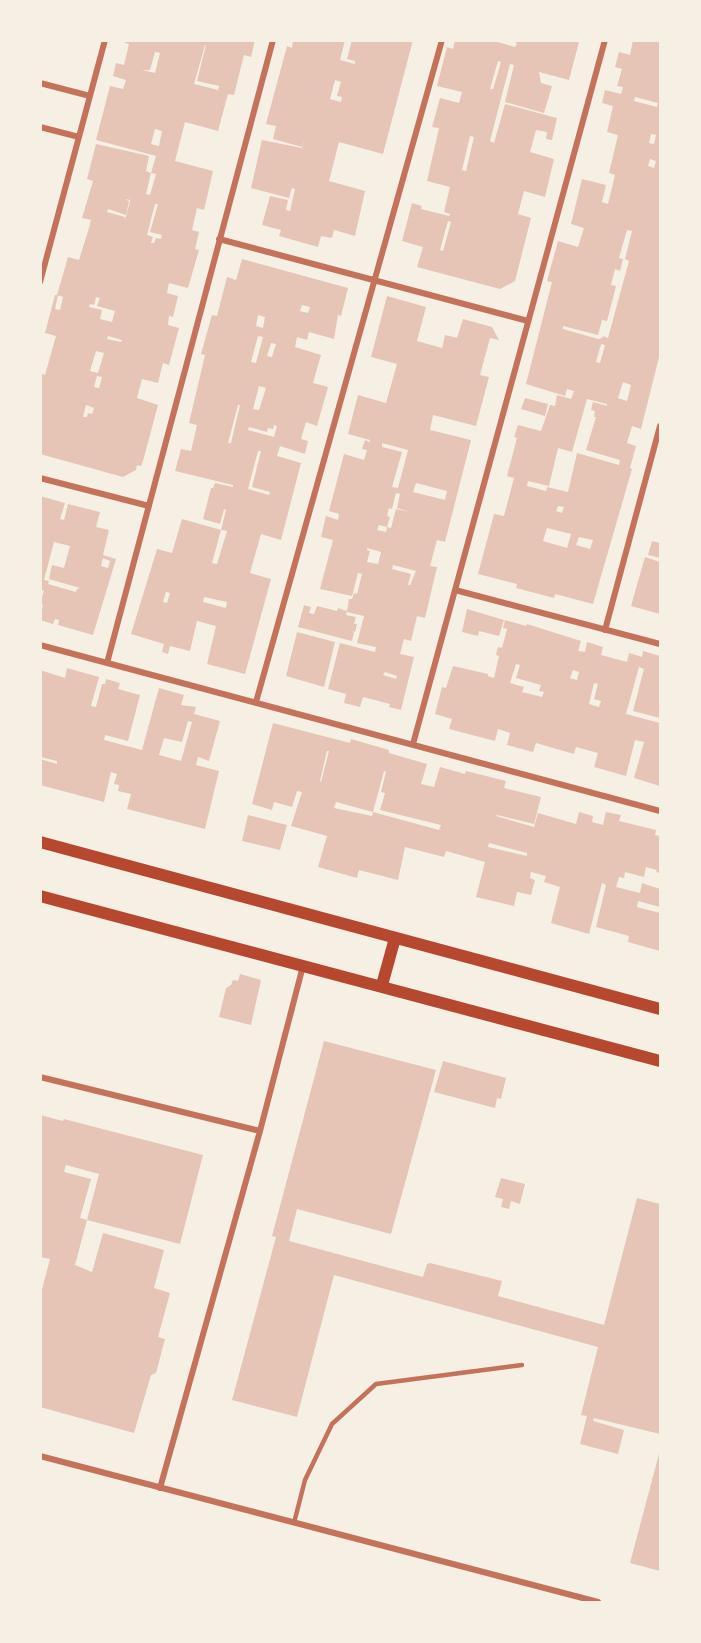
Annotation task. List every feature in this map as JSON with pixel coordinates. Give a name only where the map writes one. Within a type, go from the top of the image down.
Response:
[{"type":"main road","points":[[40,842],[660,1009]]},
{"type":"main road","points":[[40,896],[382,985],[660,1061]]},
{"type":"main road","points":[[382,985],[395,938]]},
{"type":"street","points":[[40,282],[105,40]]},
{"type":"street","points":[[107,663],[273,40]]},
{"type":"street","points":[[256,702],[442,40]]},
{"type":"street","points":[[413,744],[605,40]]},
{"type":"street","points":[[40,83],[90,96]]},
{"type":"street","points":[[40,127],[79,137]]},
{"type":"street","points":[[219,239],[528,321]]},
{"type":"street","points":[[605,630],[660,426]]},
{"type":"street","points":[[40,478],[149,506]]},
{"type":"street","points":[[455,590],[660,644]]},
{"type":"street","points":[[40,645],[660,811]]},
{"type":"street","points":[[160,1488],[260,1131],[303,965]]},
{"type":"street","points":[[40,1077],[260,1131]]},
{"type":"street","points":[[40,1456],[598,1602]]},
{"type":"lane","points":[[294,1523],[305,1480],[332,1424],[376,1384],[522,1365]]},
{"type":"building","points":[[125,40],[255,40],[251,57],[244,55],[234,95],[228,94],[218,131],[185,122],[175,161],[213,171],[204,210],[197,208],[192,230],[199,232],[195,249],[199,250],[188,288],[169,283],[167,293],[178,296],[173,317],[169,316],[168,325],[179,328],[169,365],[163,363],[158,383],[142,379],[137,398],[158,405],[143,461],[141,466],[137,465],[136,470],[123,477],[40,454],[40,373],[45,375],[56,336],[45,333],[55,295],[57,295],[68,257],[79,260],[91,220],[82,218],[93,181],[87,179],[96,144],[149,156],[146,171],[151,173],[156,156],[96,140],[110,86],[123,89],[126,80],[113,76],[116,63],[124,65],[129,44],[125,43]],"holes":[[[205,45],[197,81],[219,86],[218,90],[194,84]],[[155,52],[160,53],[155,73],[142,70],[150,70]],[[155,129],[162,131],[159,146],[151,144]],[[151,173],[156,174],[150,195],[146,194]],[[132,191],[130,201],[125,220],[125,217],[107,212],[108,209],[126,215],[129,201],[125,199],[130,200]],[[155,204],[158,204],[150,232],[162,235],[161,239],[156,238],[154,243],[151,243],[153,237],[147,235]],[[58,295],[63,297],[60,310],[55,309]],[[96,297],[100,298],[97,306],[115,311],[112,322],[100,319],[102,310],[89,307],[90,304],[94,305]],[[108,336],[122,340],[121,342],[107,339]],[[96,351],[104,353],[98,373],[90,371]],[[97,376],[102,377],[99,388],[94,387]],[[86,405],[94,408],[92,414],[88,413],[87,417],[83,417]]]},
{"type":"building","points":[[293,40],[345,40],[340,60],[355,64],[355,61],[347,59],[352,40],[413,40],[383,154],[339,142],[329,181],[365,191],[355,236],[334,230],[332,238],[321,236],[318,247],[279,236],[281,230],[262,225],[270,196],[288,200],[286,210],[290,211],[295,189],[292,188],[289,198],[251,188],[262,140],[302,148],[306,134],[302,147],[273,139],[276,126],[266,124],[287,46],[292,48]],"holes":[[[335,80],[341,82],[337,96],[342,97],[341,102],[330,99]]]},
{"type":"building","points":[[455,40],[491,40],[515,47],[517,43],[510,40],[579,42],[569,80],[539,72],[541,83],[552,86],[544,113],[505,102],[514,65],[510,64],[490,141],[494,143],[505,104],[557,118],[552,140],[546,139],[547,132],[536,130],[530,152],[554,159],[545,197],[524,191],[518,214],[531,218],[515,281],[500,289],[417,267],[423,247],[402,241],[412,203],[422,206],[421,209],[449,216],[450,214],[444,212],[450,187],[427,181],[439,128],[432,127],[440,98],[459,103],[462,92],[437,86],[447,47],[453,49]],"holes":[[[498,61],[501,62],[493,89],[490,89]],[[470,136],[474,137],[466,171],[462,170]],[[448,221],[451,222],[443,251],[440,250]]]},
{"type":"building","points":[[633,40],[660,40],[660,353],[641,429],[632,426],[627,443],[636,446],[630,468],[632,469],[593,604],[555,594],[554,598],[516,588],[517,584],[478,574],[494,514],[504,516],[514,478],[507,476],[518,425],[541,431],[550,405],[555,406],[557,395],[571,399],[574,391],[567,389],[565,396],[526,384],[552,282],[547,281],[558,241],[578,247],[584,228],[571,224],[582,179],[606,185],[602,202],[608,204],[615,175],[609,173],[618,135],[607,132],[613,106],[602,103],[605,90],[621,94],[623,87],[617,86],[622,69],[615,67],[619,52],[630,55]],"holes":[[[635,97],[658,103],[657,107],[634,101]],[[651,134],[656,135],[654,144],[649,143]],[[650,159],[656,161],[654,168],[648,166]],[[627,230],[632,231],[625,259],[629,261],[608,338],[603,336],[598,339],[563,329],[563,326],[598,335],[602,320],[607,321],[613,298],[616,286],[611,285],[615,269],[620,271],[623,259],[619,258]],[[601,344],[605,345],[600,363],[596,362]],[[623,382],[631,385],[627,401],[618,398]],[[587,399],[607,404],[607,406],[593,402],[591,410],[595,411],[594,417],[596,417],[586,450],[620,460],[619,465],[577,453],[568,492],[547,487],[546,491],[527,486],[528,481],[549,486],[558,448],[572,452]],[[558,506],[564,507],[562,513],[556,511]],[[547,528],[571,534],[567,548],[543,541]],[[579,537],[593,540],[590,549],[576,545]]]},
{"type":"building","points":[[242,259],[348,288],[341,316],[338,315],[334,339],[309,332],[307,340],[297,337],[295,347],[321,355],[313,383],[328,387],[317,426],[306,422],[301,439],[308,441],[305,454],[280,446],[277,456],[301,463],[281,540],[261,534],[250,573],[271,579],[245,674],[207,664],[216,626],[197,621],[190,651],[170,646],[168,654],[162,652],[164,644],[131,634],[157,549],[172,553],[182,519],[221,530],[226,510],[224,509],[220,524],[203,519],[211,488],[215,483],[233,487],[233,485],[175,471],[181,449],[191,451],[197,425],[189,423],[205,355],[201,354],[212,315],[217,316],[227,277],[236,280]],"holes":[[[302,305],[310,307],[308,313],[300,311]],[[258,315],[265,317],[263,328],[256,326]],[[258,336],[263,337],[256,363],[251,362]],[[271,343],[276,344],[272,357],[267,356]],[[259,386],[266,388],[259,410],[253,409]],[[238,405],[240,405],[231,443],[228,443]],[[274,425],[277,426],[274,437],[248,430],[249,427],[267,432],[268,428],[273,429]],[[258,451],[261,451],[252,487],[270,492],[269,495],[248,489]],[[221,530],[227,531],[217,564],[212,563]],[[166,592],[170,593],[167,603],[163,602]],[[204,597],[227,602],[226,608],[203,602]]]},
{"type":"building","points":[[387,296],[426,307],[417,341],[442,348],[445,335],[457,338],[463,319],[492,327],[499,340],[490,338],[480,375],[489,377],[476,426],[433,415],[430,430],[471,440],[445,542],[437,540],[430,566],[437,567],[425,618],[417,616],[411,641],[404,639],[400,654],[414,657],[401,710],[389,707],[390,704],[363,697],[360,707],[344,703],[346,694],[328,689],[340,643],[375,652],[376,647],[357,643],[364,616],[347,612],[346,615],[356,617],[354,624],[357,624],[355,632],[352,631],[354,633],[352,641],[298,627],[304,605],[311,607],[309,613],[314,614],[317,606],[347,611],[349,599],[352,599],[354,593],[357,594],[362,574],[358,573],[352,596],[320,589],[333,540],[321,537],[326,516],[338,520],[339,514],[329,511],[344,454],[364,460],[367,450],[362,449],[365,440],[369,442],[370,440],[348,434],[358,395],[386,403],[397,364],[371,357]],"holes":[[[382,443],[408,450],[398,488],[392,487],[402,452],[382,447]],[[416,483],[447,491],[445,500],[413,492]],[[396,493],[400,494],[397,508],[410,512],[396,509],[391,528],[387,527],[390,517],[387,516],[389,508],[392,509]],[[379,525],[387,527],[386,532],[377,530]],[[367,548],[381,552],[378,564],[367,562],[370,551]],[[393,565],[416,571],[408,585],[411,574],[392,569]],[[385,672],[397,676],[396,679],[383,675]]]},
{"type":"building","points":[[525,398],[548,404],[545,416],[521,409]]},
{"type":"building","points":[[40,496],[65,503],[60,519],[64,520],[68,504],[100,512],[96,527],[109,530],[103,555],[116,559],[93,635],[58,625],[59,620],[55,619],[53,624],[40,620],[43,605],[40,604],[44,591],[40,589]],"holes":[[[54,542],[70,546],[64,568],[52,565],[49,579],[80,588],[76,592],[48,584],[49,581],[44,580]],[[103,558],[110,561],[108,568],[101,566]]]},
{"type":"building","points":[[652,541],[660,543],[660,558],[648,555]]},
{"type":"building","points":[[645,557],[660,562],[660,614],[631,606]]},
{"type":"building","points":[[467,609],[504,620],[499,636],[479,631],[478,636],[462,632]]},
{"type":"building","points":[[505,620],[526,626],[527,624],[581,641],[578,651],[585,652],[587,642],[603,647],[601,655],[627,662],[629,653],[642,657],[643,651],[660,656],[660,718],[633,711],[644,669],[639,667],[626,714],[660,723],[660,786],[634,778],[644,742],[635,740],[626,776],[594,767],[598,753],[576,747],[574,754],[536,743],[533,752],[507,745],[510,733],[498,729],[495,741],[449,729],[452,719],[435,714],[442,687],[446,688],[453,666],[488,674],[494,678],[499,656],[496,655],[498,647],[502,648],[507,629],[503,628]],"holes":[[[516,664],[520,665],[516,678],[541,685],[539,691],[544,692],[542,697],[522,692],[524,687],[510,683]],[[573,670],[579,672],[577,680],[570,678]],[[594,683],[598,684],[594,699],[601,701],[599,707],[589,704]]]},
{"type":"building","points":[[297,632],[335,642],[324,687],[286,676]]},
{"type":"building","points":[[67,668],[99,677],[91,706],[96,707],[102,684],[105,684],[106,679],[120,683],[118,689],[140,695],[128,741],[105,735],[104,740],[142,750],[159,688],[184,695],[181,705],[196,707],[194,714],[220,721],[209,761],[198,757],[196,765],[219,771],[205,829],[127,809],[131,794],[118,791],[119,785],[114,784],[117,774],[111,772],[104,802],[40,785],[40,759],[57,764],[57,761],[40,757],[40,670],[65,678]],"holes":[[[188,721],[192,722],[181,761],[159,755],[164,738],[182,742]]]},
{"type":"building","points":[[273,723],[350,743],[351,739],[427,764],[421,784],[434,787],[440,767],[506,781],[504,788],[541,797],[534,824],[496,816],[534,827],[538,813],[576,824],[579,812],[593,816],[592,822],[603,825],[606,812],[621,815],[619,821],[656,830],[655,835],[660,836],[660,873],[646,867],[644,877],[625,872],[624,878],[619,877],[616,887],[640,893],[642,883],[660,889],[660,907],[638,901],[637,907],[660,913],[660,951],[628,942],[629,936],[596,927],[606,885],[602,883],[589,934],[551,923],[560,887],[544,882],[546,876],[531,872],[530,878],[535,880],[531,895],[517,892],[514,906],[476,897],[485,862],[446,851],[444,857],[405,847],[398,880],[359,870],[357,878],[318,867],[327,836],[291,826],[302,792],[297,791],[292,807],[274,802],[272,810],[252,804]],"holes":[[[327,751],[329,751],[321,782]],[[384,771],[386,772],[381,792],[385,793],[380,810],[441,825],[439,830],[373,812]],[[336,802],[373,812],[372,816],[334,808]],[[489,843],[527,853],[527,856],[488,847]]]},
{"type":"building","points":[[248,815],[287,825],[280,850],[242,841]]},
{"type":"building","points":[[240,974],[261,980],[251,1025],[219,1017],[226,988],[233,980],[238,981]]},
{"type":"building","points":[[324,1041],[436,1070],[391,1234],[297,1209],[289,1241],[423,1277],[427,1264],[430,1263],[502,1281],[498,1296],[604,1325],[637,1198],[660,1204],[660,1434],[594,1418],[593,1421],[624,1430],[618,1454],[580,1444],[587,1416],[581,1415],[598,1347],[334,1275],[297,1417],[232,1400],[276,1237],[272,1236]]},
{"type":"building","points":[[443,1061],[506,1078],[501,1099],[497,1098],[495,1108],[434,1092]]},
{"type":"building","points":[[40,1115],[63,1121],[64,1119],[203,1155],[180,1244],[87,1220],[75,1265],[92,1272],[103,1233],[164,1250],[154,1288],[170,1293],[158,1337],[165,1339],[156,1373],[151,1375],[134,1433],[40,1407],[40,1297],[50,1259],[40,1257],[42,1209],[40,1208]],"holes":[[[66,1165],[99,1174],[87,1220],[80,1218],[91,1179],[64,1172]]]},
{"type":"building","points":[[501,1178],[525,1184],[520,1204],[511,1201],[509,1209],[501,1207],[503,1199],[495,1197]]},
{"type":"building","points":[[660,1450],[660,1571],[630,1563]]}]
